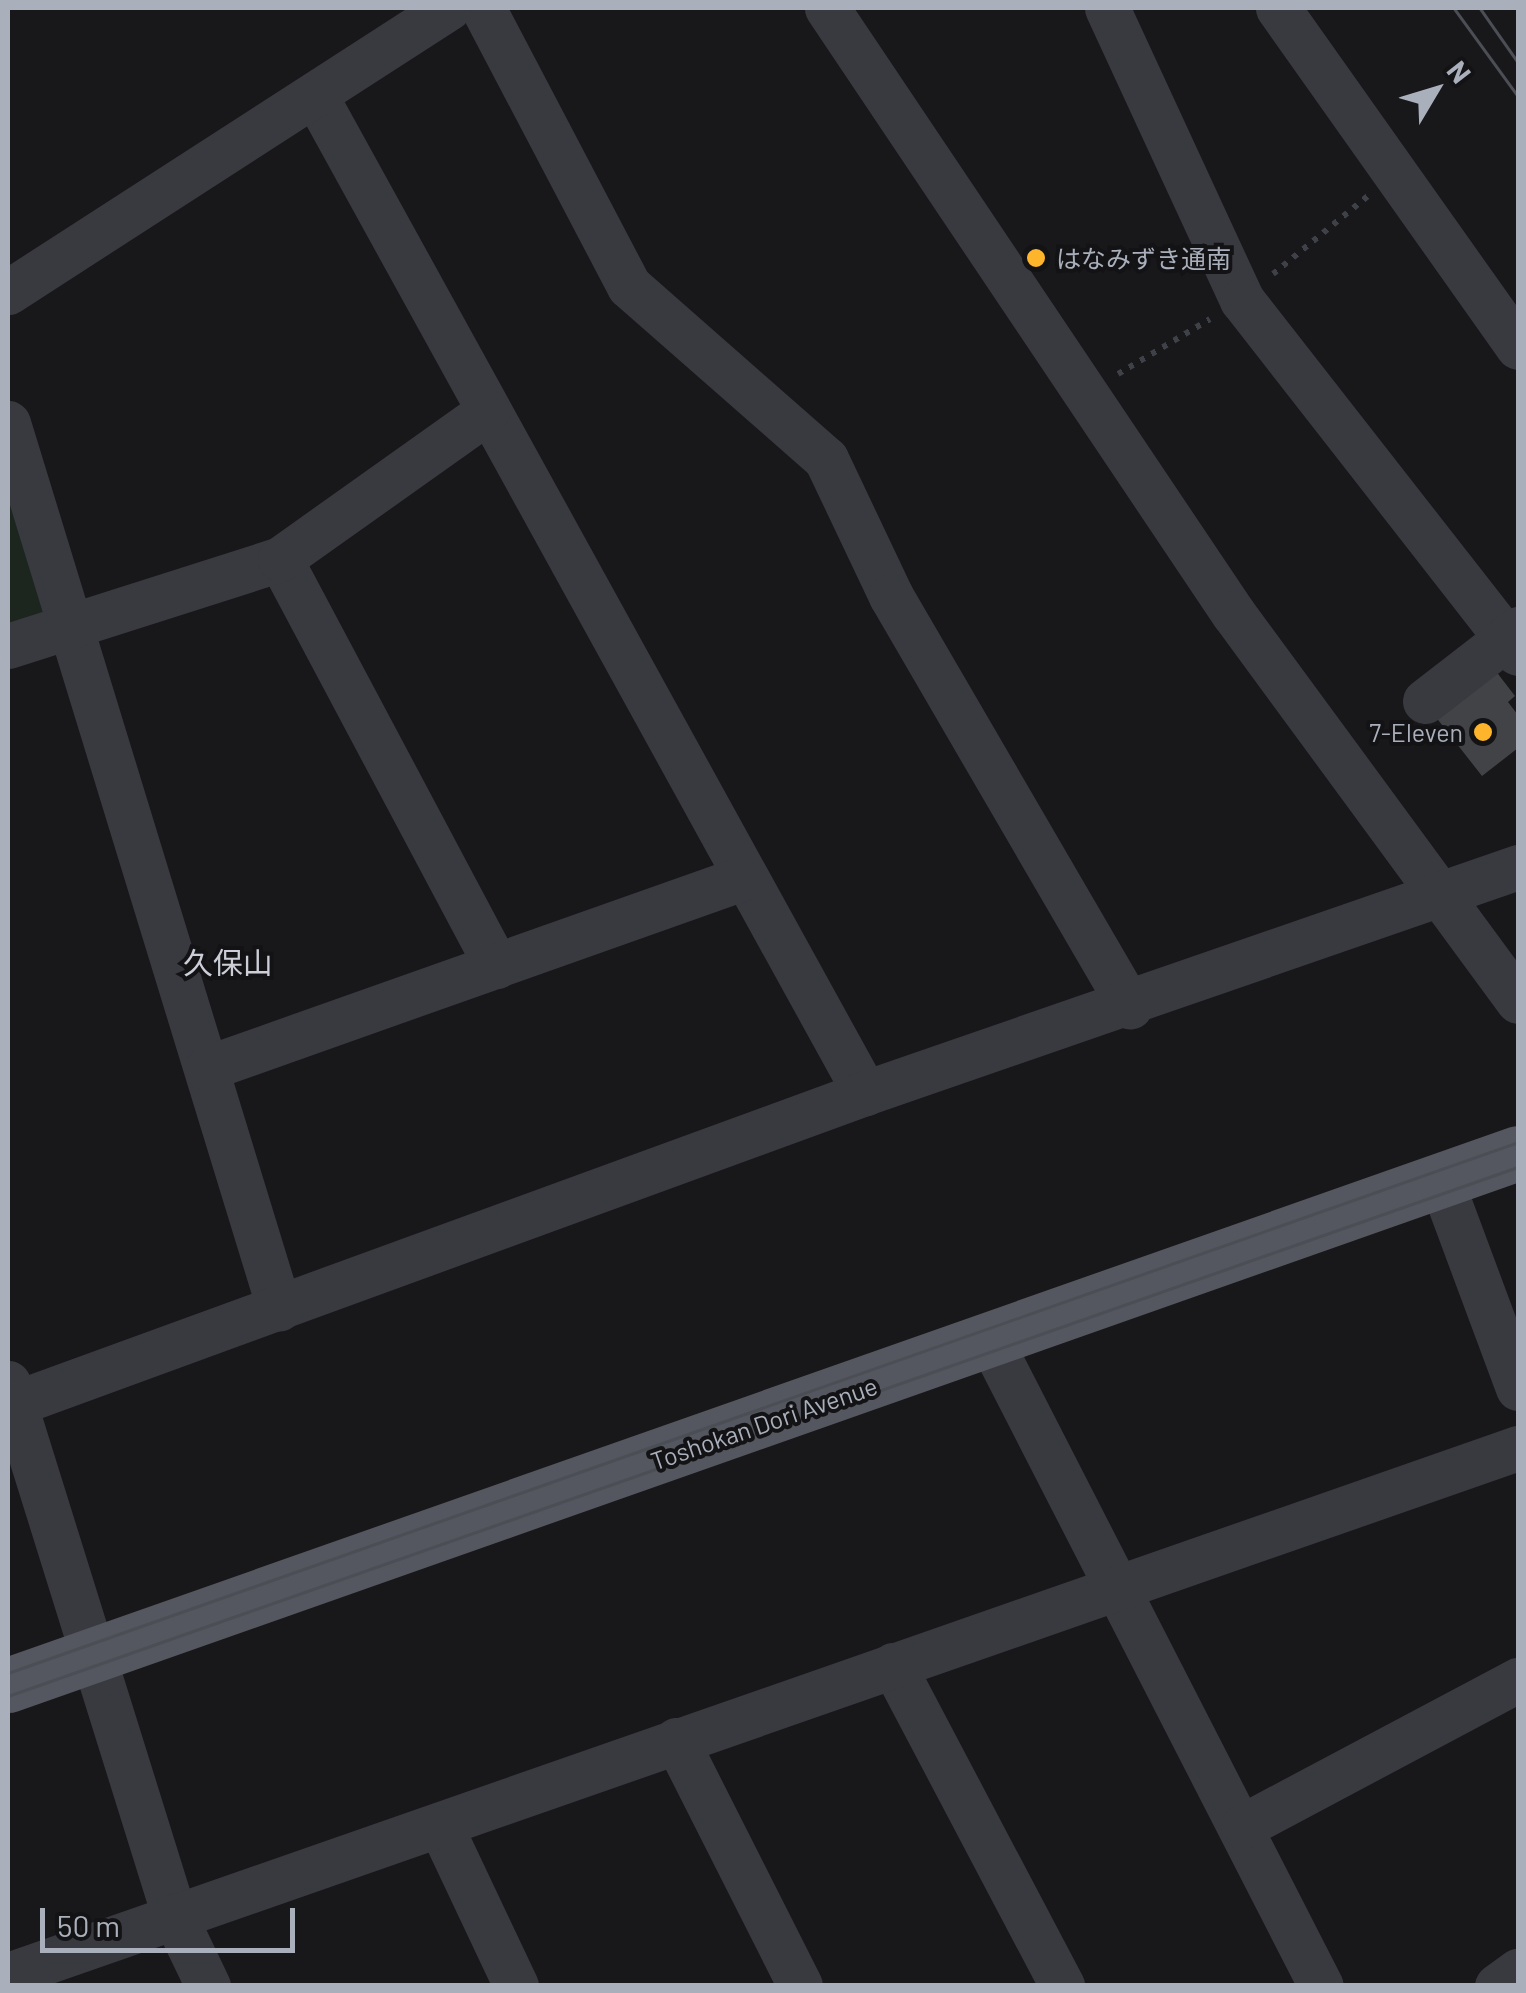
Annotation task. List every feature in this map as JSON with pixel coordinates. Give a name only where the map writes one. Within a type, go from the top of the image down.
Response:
[{"type":"main road","name":"Toshokan Dori Avenue","points":[[8,1685],[992,1344],[1518,1153]]},
{"type":"street","points":[[8,292],[315,95],[393,23],[448,8]]},
{"type":"street","points":[[484,8],[630,286],[826,459],[891,596],[1130,1006]]},
{"type":"street","points":[[827,8],[1233,613],[1518,1001]]},
{"type":"street","points":[[1107,8],[1242,300],[1516,639],[1425,701]]},
{"type":"street","points":[[1278,8],[1518,346]]},
{"type":"street","points":[[315,95],[740,878],[865,1093]]},
{"type":"street","points":[[8,646],[280,559],[487,412]]},
{"type":"street","points":[[8,423],[279,1308]]},
{"type":"street","points":[[280,559],[496,966]]},
{"type":"street","points":[[208,1986],[174,1915],[10,1398],[279,1308],[865,1093],[1130,1006],[1518,868]]},
{"type":"street","points":[[208,1068],[740,878]]},
{"type":"street","points":[[1441,1181],[1518,1388]]},
{"type":"street","points":[[992,1344],[1322,1986]]},
{"type":"street","points":[[8,1975],[1518,1448]]},
{"type":"street","points":[[893,1666],[1062,1986]]},
{"type":"street","points":[[1243,1826],[1518,1680]]},
{"type":"street","points":[[676,1740],[800,1986]]},
{"type":"street","points":[[440,1826],[516,1986]]},
{"type":"street","points":[[1498,1986],[1518,1971]]},
{"type":"shaded area","points":[[8,461],[59,616],[8,633]]},
{"type":"building","name":"7-Eleven","points":[[1495,670],[1515,696],[1508,702],[1518,715],[1518,748],[1482,776],[1435,716]]},
{"type":"tram line","points":[[1454,8],[1518,96]]},
{"type":"tram line","points":[[1480,8],[1518,62]]},
{"type":"tram line","points":[[8,1673],[1518,1142]]},
{"type":"tram line","points":[[8,1696],[1518,1167]]},
{"type":"place","name":"はなみずき通南","points":[[1036,258]]},
{"type":"place","name":"7-Eleven","points":[[1483,732]]},
{"type":"district","name":"久保山","points":[[228,962]]}]
